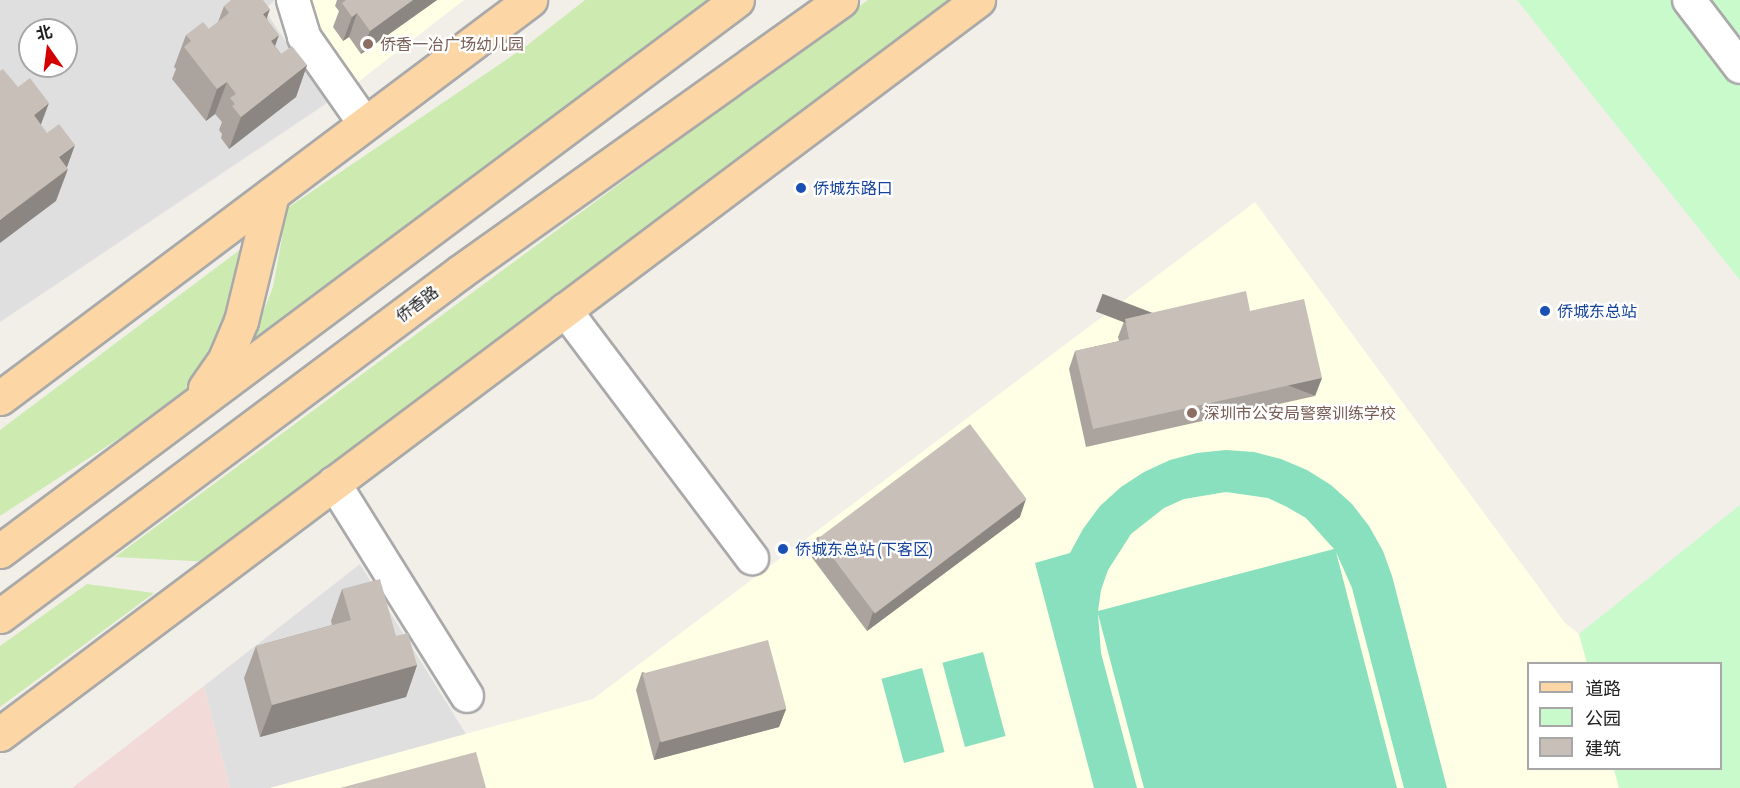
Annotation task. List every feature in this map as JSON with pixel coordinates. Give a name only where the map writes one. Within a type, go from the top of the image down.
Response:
[{"type":"main road","points":[[0,398],[530,0]]},
{"type":"main road","points":[[0,550],[737,0]]},
{"type":"main road","name":"侨香路","points":[[0,616],[460,272],[841,0]]},
{"type":"main road","points":[[0,734],[565,310],[954,13],[978,0]]},
{"type":"main road","points":[[192,407],[225,359],[241,321],[272,194]]},
{"type":"street","points":[[293,0],[304,37],[365,124]]},
{"type":"street","points":[[1689,0],[1740,67]]},
{"type":"street","points":[[565,310],[752,558]]},
{"type":"street","points":[[334,483],[466,696]]},
{"type":"shaded area","points":[[0,0],[276,0],[264,9],[327,103],[0,322]]},
{"type":"shaded area","name":"侨香一冶广场幼儿园","points":[[305,0],[464,0],[358,82],[298,5]]},
{"type":"shaded area","name":"深圳市公安局警察训练学校","points":[[1255,202],[1565,623],[1579,634],[1587,662],[1527,662],[1527,770],[1614,770],[1619,788],[270,788],[593,699]]},
{"type":"shaded area","points":[[360,564],[466,734],[270,788],[230,788],[204,686]]},
{"type":"shaded area","points":[[204,686],[230,788],[72,788]]},
{"type":"green space","points":[[585,0],[718,0],[244,350],[256,330],[273,287],[282,238],[283,211],[525,47]]},
{"type":"green space","points":[[868,0],[957,0],[211,562],[115,557]]},
{"type":"green space","points":[[1517,0],[1740,0],[1740,280],[1593,96]]},
{"type":"green space","points":[[241,249],[228,319],[181,398],[0,516],[0,430]]},
{"type":"green space","points":[[1226,450],[1254,452],[1281,459],[1307,470],[1331,485],[1352,504],[1369,526],[1383,551],[1392,576],[1447,788],[1404,788],[1352,588],[1336,552],[1397,788],[1144,788],[1098,614],[1101,653],[1137,788],[1094,788],[1035,563],[1070,553],[1083,529],[1100,506],[1121,487],[1144,472],[1170,460],[1197,453]],"holes":[[[1226,492],[1268,498],[1306,518],[1334,549],[1098,611],[1101,590],[1108,570],[1131,534],[1164,508],[1184,499]]]},
{"type":"green space","points":[[1740,505],[1740,788],[1619,788],[1614,770],[1722,770],[1722,662],[1587,662],[1579,634]]},
{"type":"green space","points":[[87,584],[154,593],[0,707],[0,646]]},
{"type":"green space","points":[[983,652],[1006,736],[965,747],[942,663]]},
{"type":"green space","points":[[922,668],[945,752],[904,763],[881,679]]},
{"type":"building","points":[[231,0],[263,0],[270,9],[263,14],[279,35],[271,41],[281,54],[292,46],[307,65],[241,117],[232,106],[235,104],[230,98],[236,94],[227,82],[217,89],[184,47],[191,41],[186,35],[203,22],[209,29],[229,13],[224,6]]},
{"type":"building","points":[[346,0],[413,0],[370,31],[357,13],[352,17],[342,3]]},
{"type":"building","points":[[3,69],[18,87],[30,78],[49,103],[34,115],[47,133],[59,124],[75,145],[59,157],[68,169],[0,220],[0,71]]},
{"type":"building","points":[[1246,291],[1250,311],[1304,299],[1322,378],[1093,429],[1075,351],[1129,339],[1125,319]]},
{"type":"building","points":[[970,424],[1027,499],[875,613],[818,538]]},
{"type":"building","points":[[380,579],[396,636],[408,633],[417,665],[272,705],[256,646],[351,620],[342,589]]},
{"type":"building","points":[[768,640],[786,709],[661,742],[642,674]]},
{"type":"building","points":[[476,752],[486,788],[340,788]]},
{"type":"place","name":"侨香一冶广场幼儿园","points":[[368,44]]},
{"type":"place","name":"侨城东路口","points":[[801,188]]},
{"type":"place","name":"侨城东总站","points":[[1545,311]]},
{"type":"place","name":"深圳市公安局警察训练学校","points":[[1192,413]]},
{"type":"place","name":"侨城东总站 (下客区)","points":[[783,549]]}]
